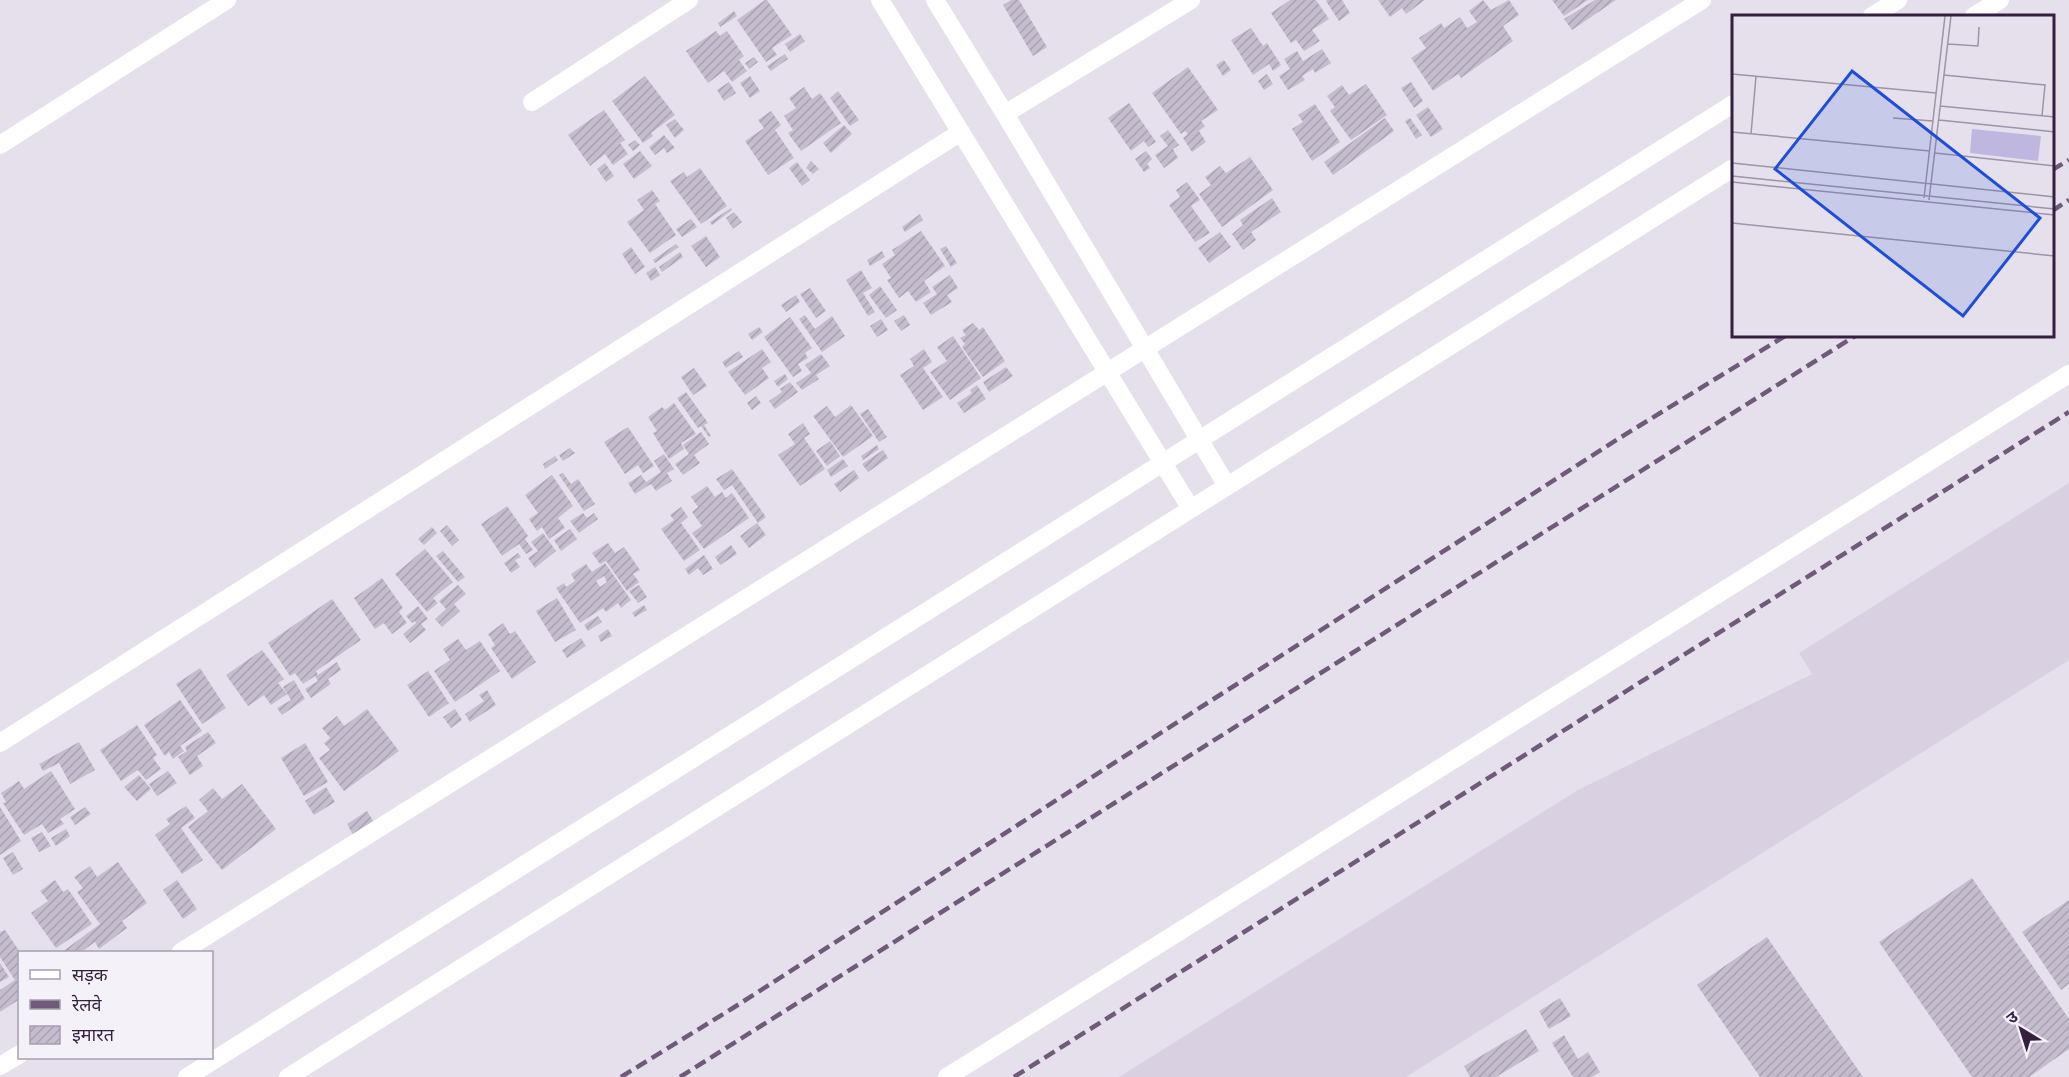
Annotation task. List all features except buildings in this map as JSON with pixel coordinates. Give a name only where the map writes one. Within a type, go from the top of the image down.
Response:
[{"type":"street","points":[[0,145],[227,0]]},
{"type":"street","points":[[532,102],[689,0]]},
{"type":"street","points":[[879,0],[1191,509]]},
{"type":"street","points":[[935,0],[1227,486]]},
{"type":"street","points":[[1005,114],[1191,0]]},
{"type":"street","points":[[184,951],[1702,0]]},
{"type":"street","points":[[1874,15],[1898,0]]},
{"type":"street","points":[[1976,15],[2000,0]]},
{"type":"street","points":[[187,1077],[1732,105]]},
{"type":"street","points":[[0,744],[961,132]]},
{"type":"street","points":[[288,1077],[1732,169]]},
{"type":"street","points":[[947,1077],[2069,374]]},
{"type":"street","points":[[0,1066],[18,1055]]},
{"type":"shaded area","points":[[2069,483],[2069,660],[1406,1077],[1119,1077],[1578,790],[1812,674],[1799,653]]},
{"type":"railway","points":[[2054,169],[2069,160]]},
{"type":"railway","points":[[2054,210],[2069,200]]},
{"type":"railway","points":[[621,1077],[733,1008],[1618,439],[1782,338]]},
{"type":"railway","points":[[680,1077],[1852,338]]},
{"type":"railway","points":[[1014,1077],[2069,412]]}]
